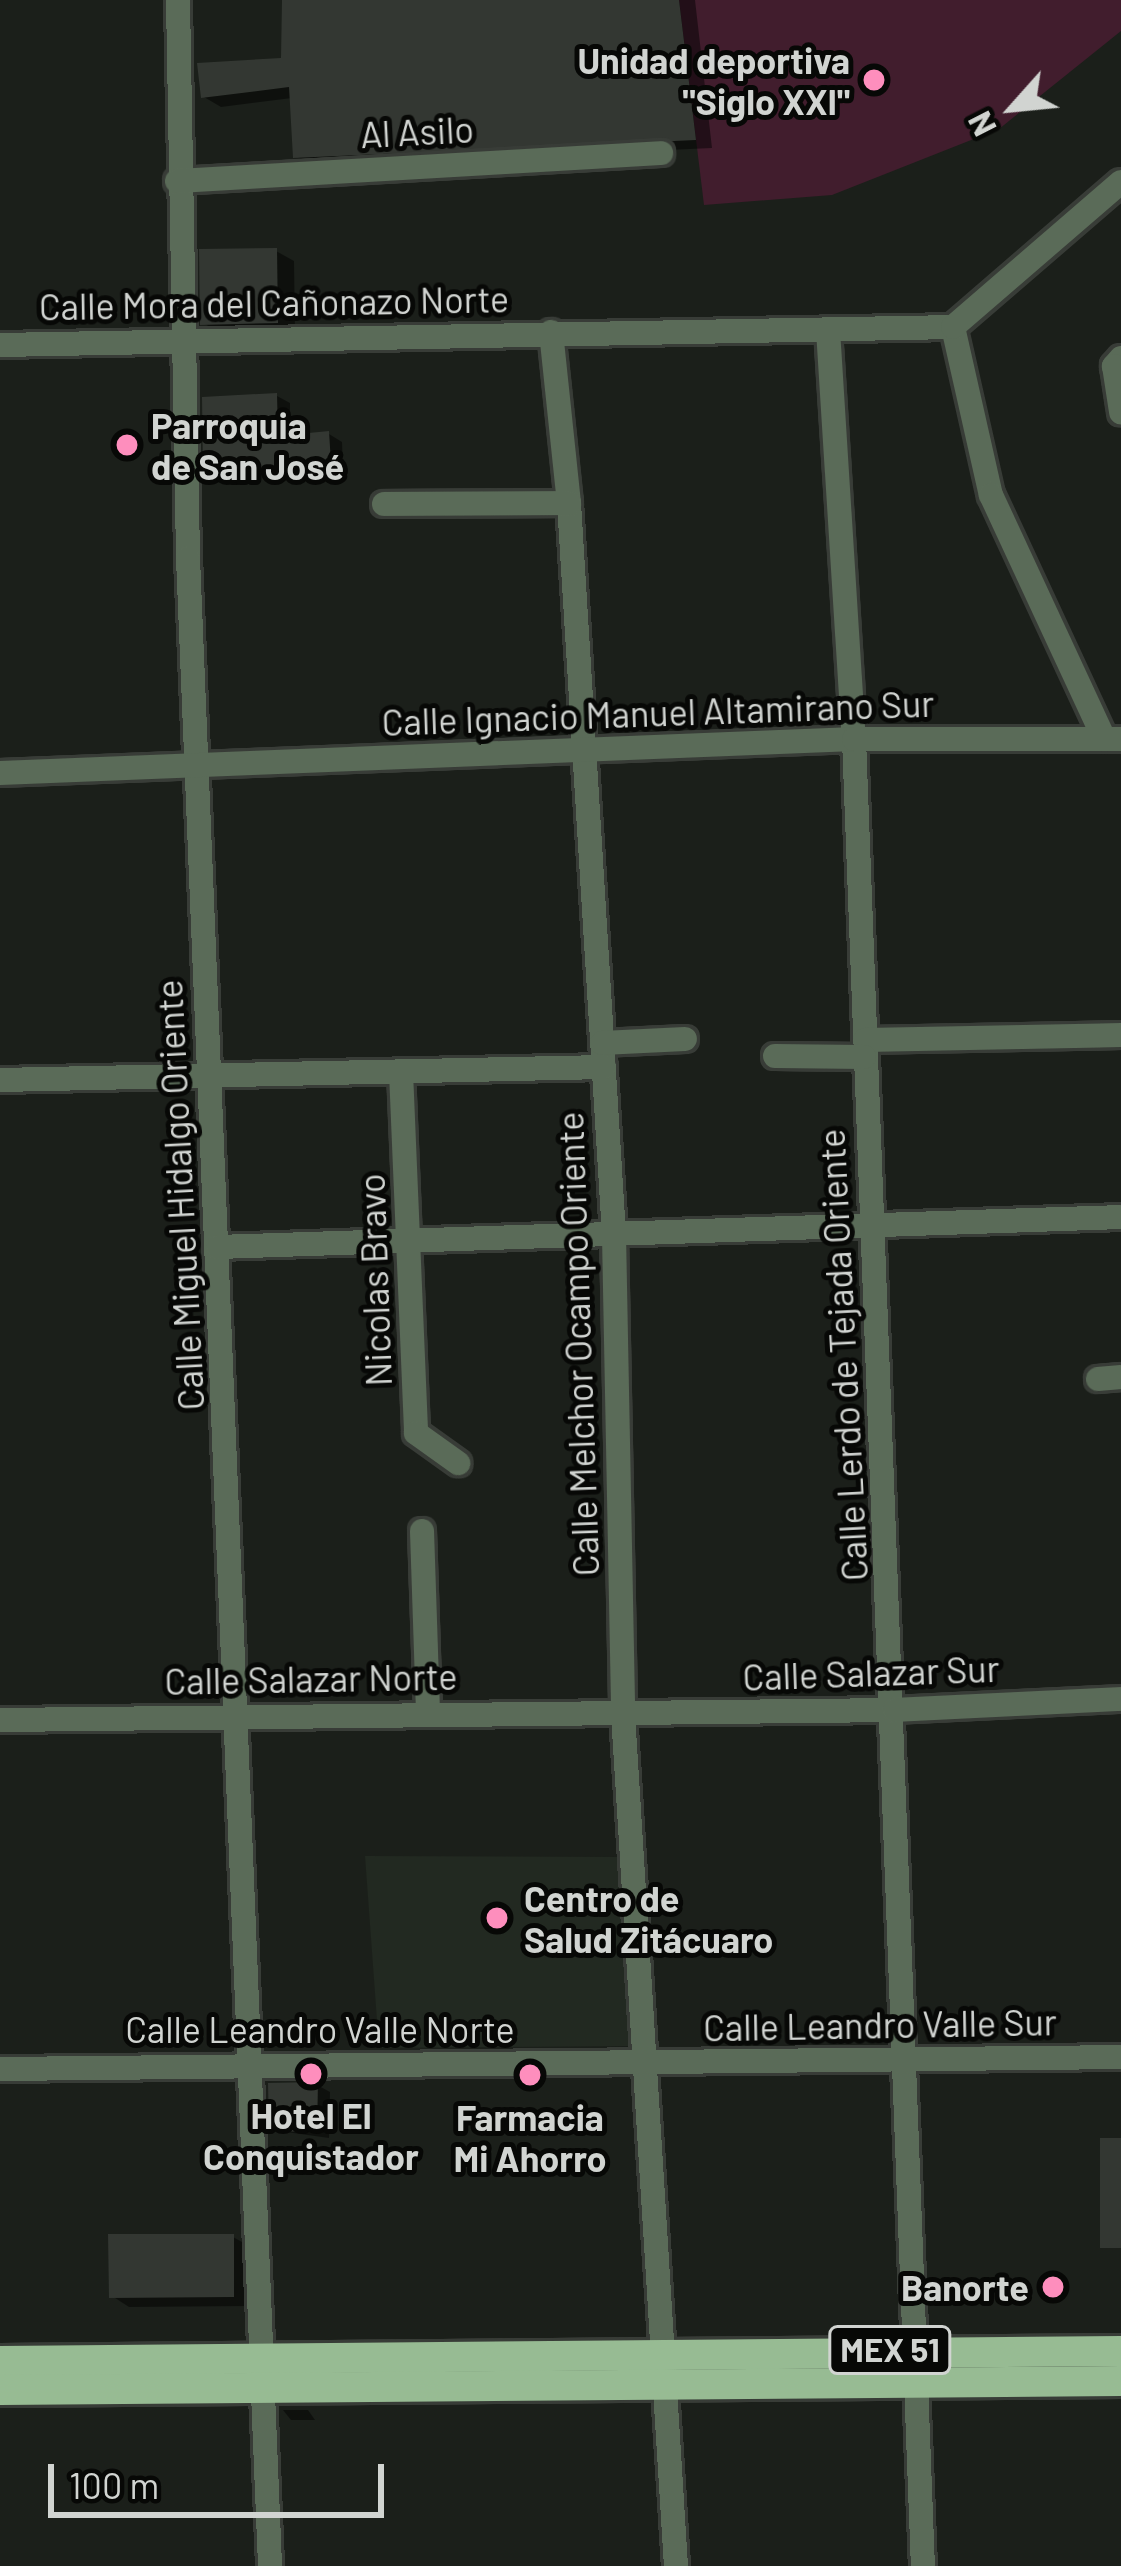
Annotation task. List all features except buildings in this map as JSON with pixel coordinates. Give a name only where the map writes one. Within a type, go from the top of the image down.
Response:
[{"type":"main road","name":"MEX 51","points":[[0,2361],[256,2373],[663,2370],[914,2364],[1121,2350]]},
{"type":"main road","name":"MEX 51","points":[[914,2364],[1121,2381]]},
{"type":"main road","name":"MEX 51","points":[[0,2390],[256,2373]]},
{"type":"street","name":"Calle Miguel Hidalgo Oriente","points":[[178,0],[181,338],[256,2373],[270,2566]]},
{"type":"street","name":"Al Asilo","points":[[177,181],[661,153]]},
{"type":"street","points":[[1112,739],[991,495],[953,327],[1121,182]]},
{"type":"street","name":"Calle Mora del Cañonazo Norte","points":[[0,345],[953,327]]},
{"type":"street","name":"Calle Lerdo de Tejada Oriente","points":[[828,330],[854,739],[870,1227],[895,1710],[922,2566]]},
{"type":"street","name":"Calle Melchor Ocampo Oriente","points":[[550,332],[569,503],[580,747],[614,1234],[623,1714],[640,2065],[676,2566]]},
{"type":"street","points":[[1117,362],[1121,412]]},
{"type":"street","points":[[384,504],[569,503]]},
{"type":"street","name":"Calle Ignacio Manuel Altamirano Sur","points":[[0,772],[580,747],[854,739],[1112,739]]},
{"type":"street","points":[[775,1056],[1121,1035]]},
{"type":"street","points":[[0,1080],[401,1072],[603,1055],[685,1039]]},
{"type":"street","name":"Nicolas Bravo","points":[[401,1072],[416,1432],[458,1463]]},
{"type":"street","points":[[218,1247],[1121,1217]]},
{"type":"street","points":[[422,1531],[428,1712]]},
{"type":"street","name":"Calle Salazar Sur","points":[[623,1714],[895,1710],[1121,1699]]},
{"type":"street","name":"Calle Salazar Norte","points":[[0,1720],[233,1713],[623,1714]]},
{"type":"street","name":"Calle Leandro Valle Sur","points":[[640,2065],[907,2056],[1121,2057]]},
{"type":"street","name":"Calle Leandro Valle Norte","points":[[0,2069],[245,2062],[640,2065]]},
{"type":"shaded area","name":"Unidad deportiva \"Siglo XXI\"","points":[[679,0],[1121,0],[1121,31],[999,129],[832,195],[704,205]]},
{"type":"shaded area","name":"Centro de Salud Zitácuaro","points":[[365,1856],[622,1857],[633,2046],[379,2048]]},
{"type":"place","name":"Unidad deportiva \"Siglo XXI\"","points":[[874,80]]},
{"type":"place","name":"Parroquia de San José","points":[[127,445]]},
{"type":"place","name":"Centro de Salud Zitácuaro","points":[[497,1918]]},
{"type":"place","name":"Hotel El Conquistador","points":[[311,2074]]},
{"type":"place","name":"Farmacia Mi Ahorro","points":[[530,2075]]},
{"type":"place","name":"Banorte","points":[[1053,2287]]}]
